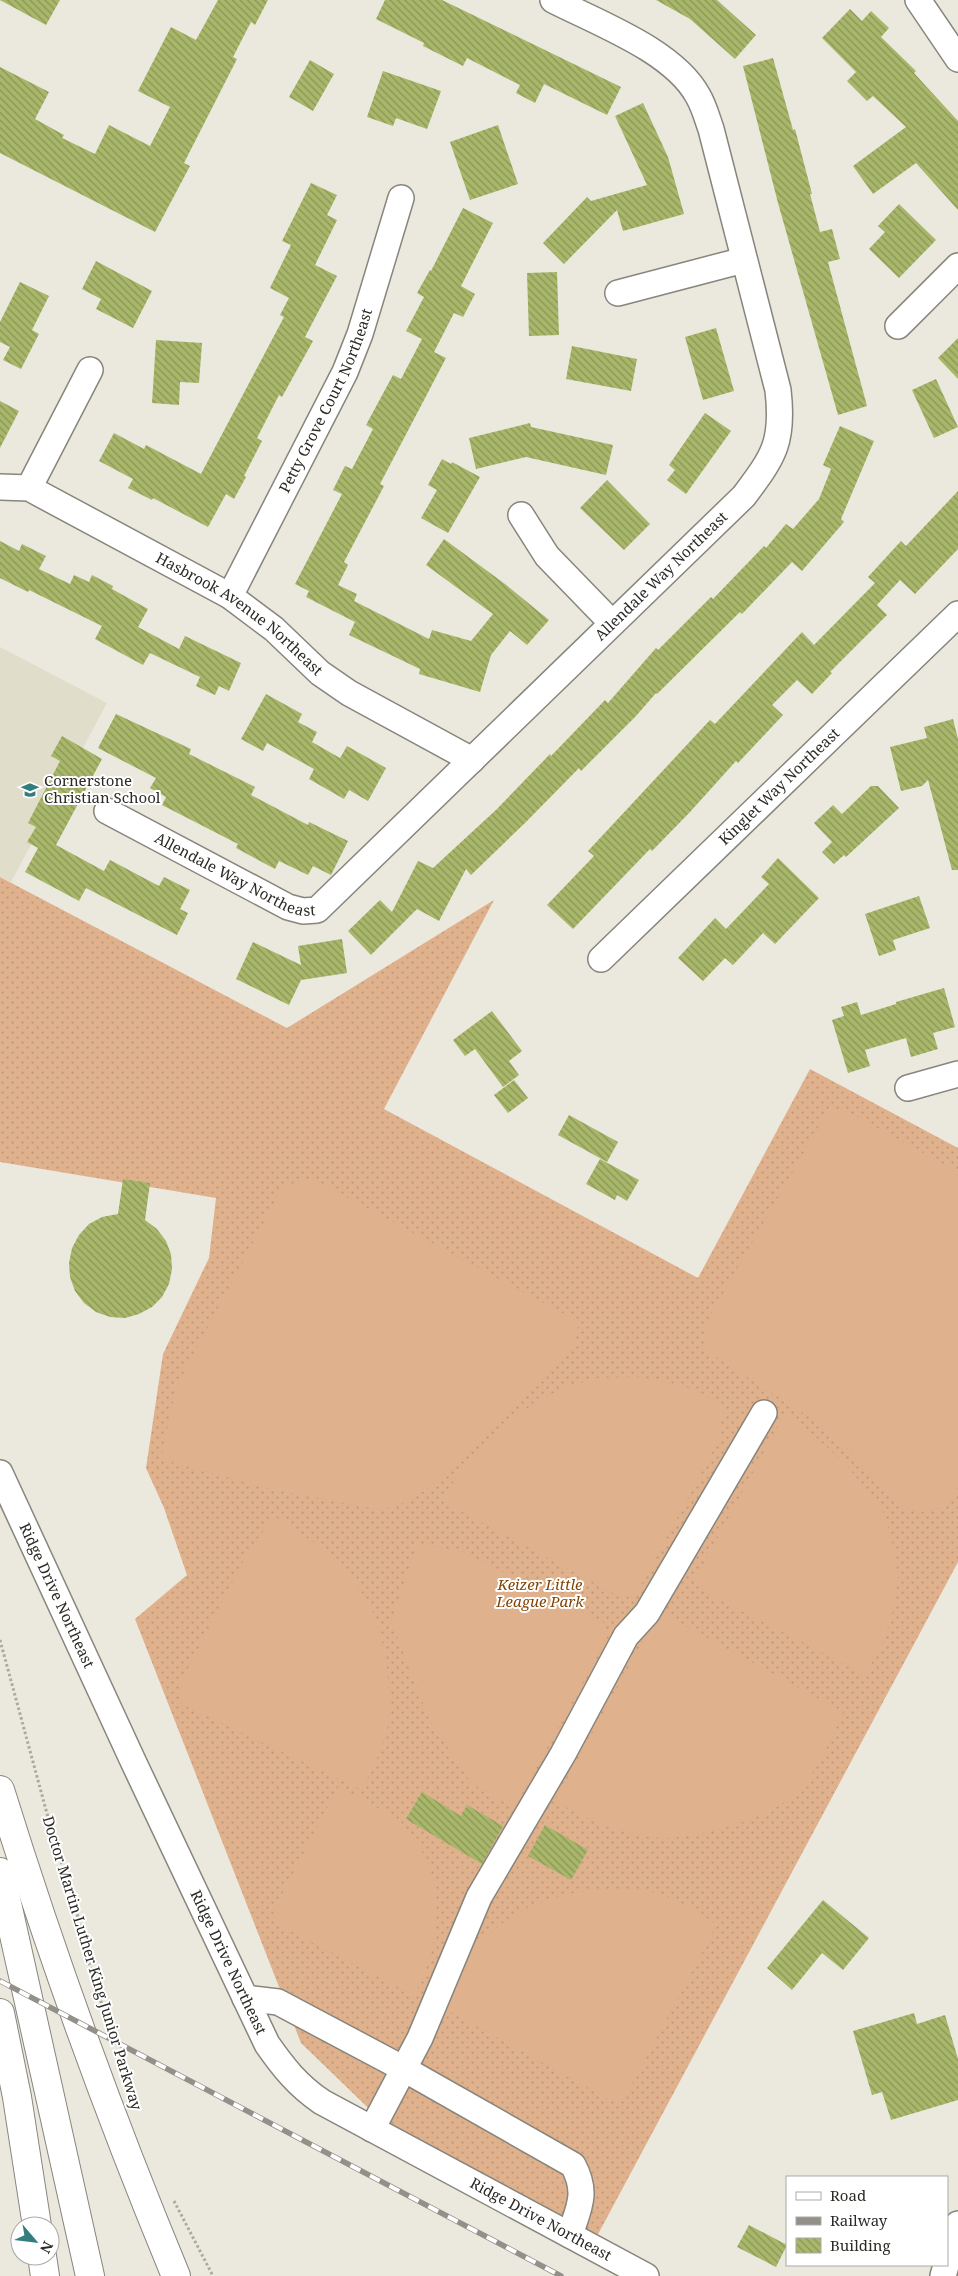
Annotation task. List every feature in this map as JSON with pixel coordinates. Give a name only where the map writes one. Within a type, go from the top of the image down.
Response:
[{"type":"highway","points":[[0,1790],[57,1962],[141,2193],[176,2276]]},
{"type":"highway","points":[[0,1872],[90,2276]]},
{"type":"highway","points":[[0,2013],[17,2097],[35,2216]]},
{"type":"street","name":"Allendale Way Northeast","points":[[107,811],[288,907],[303,911],[317,910],[744,496],[764,470],[777,444],[781,416],[778,390],[711,128],[699,97],[674,66],[649,49],[553,0]]},
{"type":"street","points":[[918,0],[958,59]]},
{"type":"street","name":"Petty Grove Court Northeast","points":[[230,596],[344,372],[360,334],[401,198]]},
{"type":"street","points":[[618,293],[744,260]]},
{"type":"street","points":[[898,326],[958,266]]},
{"type":"street","points":[[29,488],[90,370]]},
{"type":"street","name":"Hasbrook Avenue Northeast","points":[[0,487],[29,488],[230,596],[274,628],[327,678],[349,693],[472,760]]},
{"type":"street","points":[[521,515],[547,556],[612,624]]},
{"type":"street","name":"Kinglet Way Northeast","points":[[600,960],[956,622]]},
{"type":"street","points":[[908,1088],[958,1074]]},
{"type":"street","points":[[372,2129],[420,2038],[479,1897],[563,1754],[626,1636],[647,1613],[764,1413]]},
{"type":"street","name":"Ridge Drive Northeast","points":[[0,1473],[133,1761],[268,2044],[281,2064],[295,2081],[322,2102],[646,2276]]},
{"type":"street","points":[[246,1998],[278,2002],[404,2069],[573,2166],[580,2179],[583,2195],[570,2234]]},
{"type":"street","points":[[948,2259],[958,2224]]},
{"type":"path","name":"Doctor Martin Luther King Junior Parkway","points":[[0,1640],[49,1821],[116,2049]]},
{"type":"path","points":[[172,2196],[213,2276]]},
{"type":"shaded area","name":"Cornerstone Christian School","points":[[0,647],[107,703],[11,882],[0,877]]},
{"type":"green space","name":"Keizer Little League Park","points":[[0,877],[287,1028],[494,900],[384,1109],[698,1278],[810,1069],[958,1148],[958,1562],[596,2238],[389,2128],[301,2043],[135,1619],[187,1575],[164,1508],[146,1468],[163,1354],[209,1258],[216,1198],[0,1162]]},
{"type":"green space","points":[[841,1108],[958,1172],[958,1488],[944,1507],[919,1513],[904,1507],[846,1447],[808,1416],[707,1351],[705,1325],[827,1112]]},
{"type":"green space","points":[[313,1179],[579,1322],[573,1349],[427,1489],[406,1502],[381,1510],[266,1488],[161,1459],[176,1387],[283,1186]]},
{"type":"green space","points":[[635,1377],[683,1386],[705,1395],[724,1409],[718,1441],[636,1595],[622,1598],[442,1501],[465,1463],[524,1410],[560,1389],[597,1378]]},
{"type":"green space","points":[[786,1411],[845,1463],[884,1514],[893,1545],[898,1577],[894,1608],[883,1643],[865,1675],[701,1590],[696,1578]]},
{"type":"green space","points":[[275,1517],[321,1548],[339,1565],[355,1583],[368,1603],[378,1625],[388,1680],[389,1720],[384,1742],[362,1790],[182,1704],[179,1686],[250,1548]]},
{"type":"green space","points":[[418,1543],[463,1552],[603,1622],[607,1638],[514,1808],[472,1784],[429,1719],[391,1621]]},
{"type":"green space","points":[[667,1616],[843,1712],[815,1769],[803,1786],[791,1797],[758,1816],[739,1823],[701,1834],[666,1838],[640,1835],[607,1826],[555,1801],[654,1621]]},
{"type":"green space","points":[[338,1787],[365,1800],[406,1831],[420,1849],[430,1869],[436,1893],[436,1919],[432,1950],[415,1996],[281,1926],[273,1912]]},
{"type":"green space","points":[[598,1889],[642,1890],[662,1895],[681,1903],[717,1925],[625,2097],[612,2101],[440,2006],[469,1952],[501,1924],[532,1905],[568,1894]]},
{"type":"building","points":[[0,0],[60,0],[46,25]]},
{"type":"building","points":[[218,0],[268,0],[255,25],[251,22],[233,57],[237,59],[184,163],[190,166],[155,232],[0,153],[0,67],[49,92],[35,119],[64,135],[62,138],[95,154],[109,125],[150,146],[170,107],[138,91],[171,27],[196,40]]},
{"type":"building","points":[[385,0],[442,0],[621,87],[607,115],[544,84],[535,103],[516,93],[520,85],[467,58],[463,66],[423,46],[424,43],[376,19]]},
{"type":"building","points":[[656,0],[717,0],[756,35],[735,59],[690,19]]},
{"type":"building","points":[[850,9],[862,21],[871,11],[889,28],[881,37],[916,71],[914,73],[958,121],[958,210],[916,163],[873,194],[853,166],[906,127],[873,96],[867,101],[847,81],[856,72],[822,38]]},
{"type":"building","points":[[773,58],[793,130],[795,129],[820,232],[832,229],[840,259],[828,262],[867,406],[838,415],[778,203],[743,66]]},
{"type":"building","points":[[310,60],[334,74],[313,111],[289,97]]},
{"type":"building","points":[[383,71],[441,91],[427,129],[396,118],[393,126],[367,117]]},
{"type":"building","points":[[643,103],[668,157],[684,214],[623,231],[617,210],[564,264],[543,243],[587,197],[591,201],[647,185],[615,116]]},
{"type":"building","points":[[498,125],[518,184],[470,200],[450,142]]},
{"type":"building","points":[[311,183],[337,195],[327,215],[337,220],[315,265],[337,276],[305,337],[313,341],[282,397],[279,395],[257,438],[262,441],[244,476],[246,477],[234,499],[226,494],[208,527],[153,498],[152,500],[128,488],[133,479],[99,461],[114,433],[144,449],[146,445],[201,474],[284,317],[280,315],[289,298],[270,288],[291,245],[282,241]]},
{"type":"building","points":[[899,204],[936,240],[899,278],[869,249],[885,232],[878,226]]},
{"type":"building","points":[[463,208],[493,223],[461,286],[475,294],[463,317],[454,313],[434,352],[446,358],[380,484],[384,486],[344,562],[348,565],[338,585],[357,594],[354,601],[429,639],[432,630],[471,641],[493,614],[426,565],[444,539],[505,584],[549,620],[527,645],[510,631],[491,655],[480,692],[419,674],[420,669],[349,635],[355,622],[306,597],[309,591],[295,584],[342,494],[333,490],[345,466],[352,469],[373,429],[366,425],[393,375],[401,379],[422,339],[406,331],[424,297],[417,293],[431,271]]},
{"type":"building","points":[[96,261],[152,291],[133,328],[96,309],[101,299],[82,289]]},
{"type":"building","points":[[557,272],[559,335],[529,336],[527,273]]},
{"type":"building","points":[[20,282],[49,296],[32,330],[39,334],[21,369],[3,360],[10,347],[0,342],[0,322]]},
{"type":"building","points":[[716,328],[734,391],[703,400],[685,337]]},
{"type":"building","points":[[958,338],[958,379],[938,358]]},
{"type":"building","points":[[156,340],[202,343],[199,383],[180,382],[179,405],[152,403]]},
{"type":"building","points":[[572,346],[637,359],[631,391],[566,379]]},
{"type":"building","points":[[936,379],[958,427],[934,438],[912,390]]},
{"type":"building","points":[[0,401],[19,411],[0,448]]},
{"type":"building","points":[[705,413],[731,431],[686,494],[667,480],[675,470],[669,465]]},
{"type":"building","points":[[530,423],[531,427],[613,445],[606,475],[526,457],[476,469],[469,438]]},
{"type":"building","points":[[840,426],[874,441],[841,519],[844,522],[802,571],[792,562],[742,614],[740,612],[656,693],[636,716],[581,771],[579,768],[471,875],[466,869],[439,921],[417,909],[371,955],[348,931],[380,900],[392,912],[418,861],[433,868],[497,809],[605,700],[608,703],[656,648],[658,650],[711,597],[713,599],[764,546],[766,548],[786,524],[793,529],[819,499],[831,469],[823,465]]},
{"type":"building","points":[[442,459],[451,464],[452,462],[480,477],[448,533],[421,518],[437,490],[428,485]]},
{"type":"building","points":[[607,480],[650,524],[624,550],[580,508]]},
{"type":"building","points":[[958,491],[958,549],[915,594],[900,580],[877,605],[887,615],[830,672],[832,673],[812,694],[797,680],[772,705],[783,715],[738,763],[736,761],[652,851],[650,849],[573,929],[547,905],[594,856],[588,851],[710,720],[715,724],[802,632],[814,645],[875,583],[868,577],[901,541],[906,546]]},
{"type":"building","points":[[0,541],[19,551],[22,544],[46,556],[39,569],[70,584],[74,575],[89,582],[92,575],[113,586],[112,589],[148,609],[138,627],[179,649],[185,636],[241,663],[229,691],[219,686],[215,695],[196,686],[200,677],[150,653],[143,665],[95,639],[102,626],[0,578]]},
{"type":"building","points":[[266,694],[302,714],[298,722],[317,732],[312,742],[340,758],[347,746],[386,768],[368,801],[349,790],[344,799],[309,779],[314,769],[267,743],[263,751],[241,739]]},
{"type":"building","points":[[116,714],[191,749],[189,754],[255,787],[251,795],[308,825],[309,822],[348,841],[331,875],[313,866],[308,875],[279,861],[275,869],[236,848],[238,844],[162,805],[166,797],[150,788],[156,778],[98,748]]},
{"type":"building","points":[[953,719],[958,739],[958,870],[952,870],[928,780],[922,786],[901,791],[890,747],[927,738],[924,727]]},
{"type":"building","points":[[62,736],[102,759],[56,845],[104,871],[110,860],[159,886],[164,877],[190,890],[180,909],[188,913],[177,935],[86,888],[79,901],[25,872],[38,848],[27,842],[36,827],[28,823],[60,761],[51,756]]},
{"type":"building","points":[[871,786],[878,786],[899,808],[846,857],[844,855],[834,864],[822,852],[832,842],[814,823],[833,805],[842,814]]},
{"type":"building","points":[[778,858],[819,898],[775,944],[763,933],[733,965],[725,958],[703,981],[678,958],[715,918],[726,929],[769,884],[761,877]]},
{"type":"building","points":[[919,896],[930,928],[893,940],[896,950],[879,956],[865,914]]},
{"type":"building","points":[[342,939],[347,973],[301,980],[289,1005],[236,979],[253,942],[301,965],[298,946]]},
{"type":"building","points":[[944,988],[955,1027],[933,1033],[938,1049],[911,1057],[906,1038],[865,1050],[870,1066],[848,1073],[832,1020],[844,1016],[841,1007],[857,1002],[861,1015],[896,1004],[896,1002]]},
{"type":"building","points":[[492,1011],[522,1051],[509,1061],[519,1075],[503,1087],[475,1049],[465,1056],[453,1040]]},
{"type":"building","points":[[514,1080],[528,1098],[508,1113],[494,1095]]},
{"type":"building","points":[[569,1115],[618,1142],[607,1162],[558,1135]]},
{"type":"building","points":[[600,1159],[639,1180],[627,1201],[617,1195],[615,1200],[586,1184]]},
{"type":"building","points":[[123,1179],[150,1183],[145,1220],[157,1229],[166,1241],[171,1254],[172,1269],[169,1284],[162,1297],[152,1307],[139,1314],[125,1318],[110,1317],[96,1312],[84,1303],[75,1291],[70,1277],[69,1263],[72,1248],[79,1235],[89,1224],[102,1217],[118,1214]]},
{"type":"building","points":[[422,1792],[461,1816],[467,1805],[503,1826],[482,1864],[406,1819]]},
{"type":"building","points":[[545,1825],[588,1850],[571,1880],[528,1856]]},
{"type":"building","points":[[823,1900],[869,1938],[843,1970],[822,1953],[792,1990],[767,1968]]},
{"type":"building","points":[[914,2013],[917,2024],[945,2015],[958,2059],[958,2100],[891,2120],[882,2092],[872,2095],[853,2031]]},
{"type":"building","points":[[749,2225],[786,2244],[776,2267],[737,2247]]},
{"type":"railway","points":[[0,1981],[561,2276]]},
{"type":"place","name":"Cornerstone Christian School","points":[[30,790]]}]
